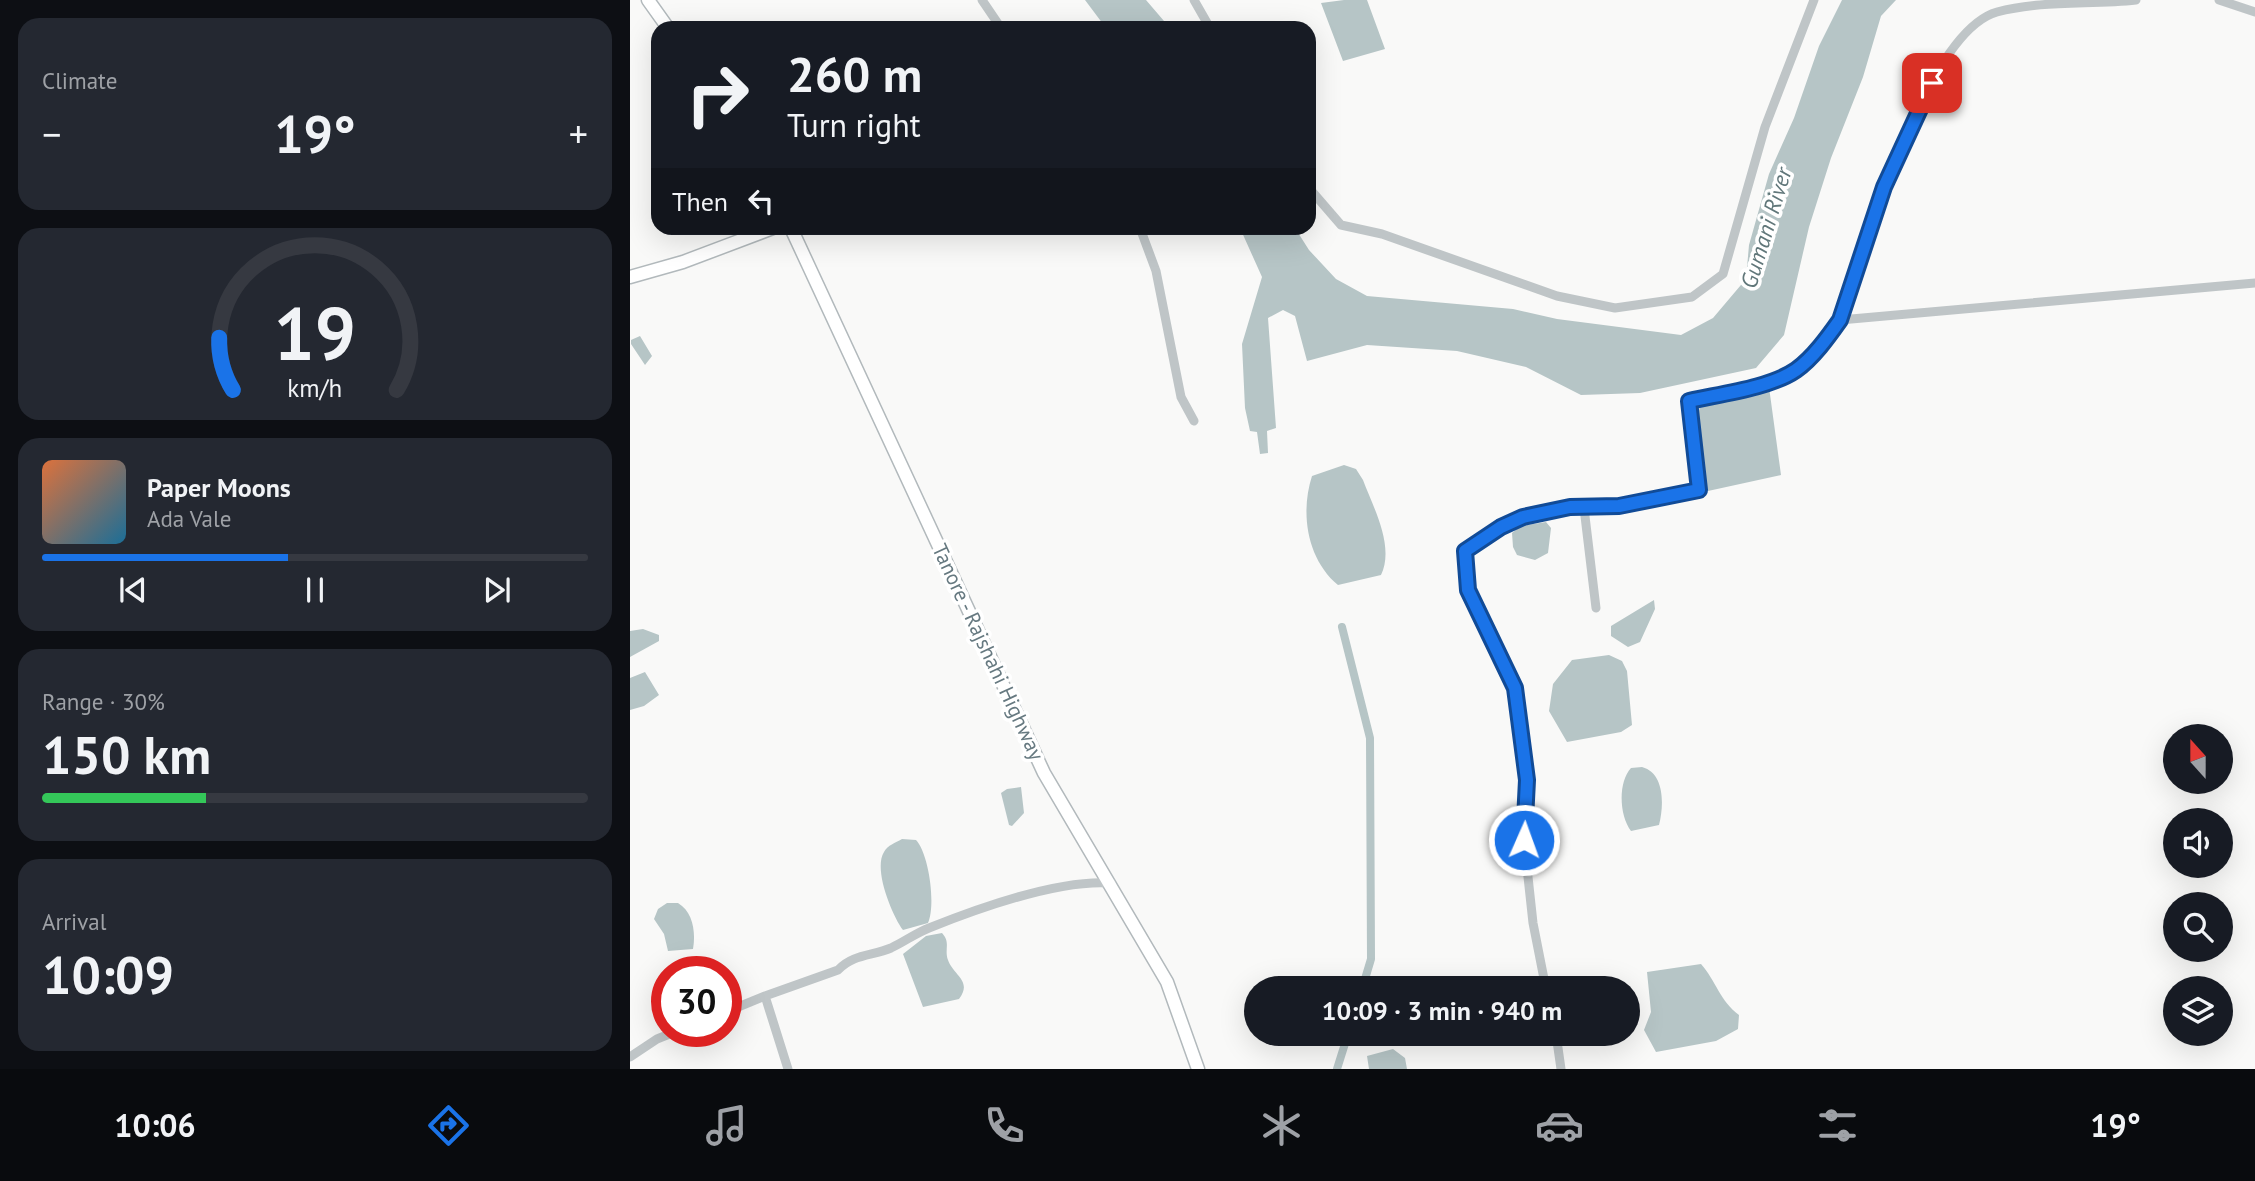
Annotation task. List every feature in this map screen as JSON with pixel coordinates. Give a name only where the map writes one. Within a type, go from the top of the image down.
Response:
[{"type":"main road","points":[[648,0],[663,21]]},
{"type":"main road","points":[[630,277],[683,262],[754,235]]},
{"type":"main road","name":"Tanore - Rajshahi Highway","points":[[794,235],[1044,773],[1167,982],[1199,1069]]},
{"type":"street","points":[[982,0],[997,21]]},
{"type":"street","points":[[1194,0],[1206,21]]},
{"type":"street","points":[[1316,196],[1341,225],[1382,234],[1557,296],[1615,308],[1692,297],[1723,274],[1765,127],[1814,0]]},
{"type":"street","points":[[1543,976],[1533,923],[1524,840],[1527,780],[1515,688],[1468,590],[1465,551],[1501,527],[1523,517],[1570,507],[1619,506],[1699,490],[1689,401],[1748,387],[1793,371],[1840,320],[1897,153],[1942,65],[1957,44],[1979,22],[1996,12],[2061,3],[2136,0]]},
{"type":"street","points":[[2219,0],[2255,12]]},
{"type":"street","points":[[1143,235],[1156,271],[1181,397],[1194,421]]},
{"type":"street","points":[[1840,320],[2255,283]]},
{"type":"street","points":[[1584,508],[1596,608]]},
{"type":"street","points":[[742,1005],[838,970],[846,961],[887,950],[928,928],[1004,900],[1088,881],[1111,883]]},
{"type":"street","points":[[765,996],[788,1069]]},
{"type":"street","points":[[630,1057],[651,1043]]},
{"type":"street","points":[[1558,1046],[1561,1069]]},
{"type":"water","points":[[1085,0],[1146,0],[1164,21],[1101,21]]},
{"type":"water","points":[[1367,0],[1385,49],[1343,61],[1321,3]]},
{"type":"water","name":"Gumani River","points":[[1842,0],[1896,0],[1881,16],[1863,77],[1831,158],[1809,227],[1784,335],[1756,368],[1640,393],[1581,395],[1526,367],[1457,351],[1367,345],[1307,361],[1295,316],[1283,310],[1268,318],[1276,428],[1267,431],[1268,453],[1260,454],[1257,432],[1250,431],[1245,408],[1242,344],[1262,277],[1243,235],[1299,235],[1309,250],[1336,279],[1367,296],[1513,309],[1557,319],[1681,335],[1713,318],[1746,279],[1749,245],[1769,174],[1794,118],[1819,46]]},
{"type":"water","points":[[640,336],[652,356],[645,365],[631,344],[631,340]]},
{"type":"water","points":[[1769,387],[1781,475],[1708,491],[1697,438],[1700,406]]},
{"type":"water","points":[[1344,465],[1356,469],[1363,480],[1377,514],[1386,552],[1381,575],[1338,585],[1327,574],[1313,549],[1307,505],[1312,476]]},
{"type":"water","points":[[1546,522],[1551,528],[1548,553],[1535,560],[1517,555],[1513,547],[1512,533],[1521,526]]},
{"type":"water","points":[[1654,600],[1655,609],[1640,642],[1628,647],[1611,636],[1611,626]]},
{"type":"water","points":[[643,629],[659,635],[659,641],[630,657],[630,631]]},
{"type":"water","points":[[1609,655],[1622,661],[1627,671],[1632,725],[1621,732],[1567,742],[1549,711],[1553,684],[1572,660]]},
{"type":"water","points":[[645,672],[659,695],[644,706],[630,710],[630,678]]},
{"type":"water","points":[[1642,767],[1650,770],[1659,783],[1661,817],[1659,825],[1631,831],[1622,808],[1622,790],[1631,768]]},
{"type":"water","points":[[1021,787],[1024,813],[1012,826],[1009,825],[1001,793],[1007,789]]},
{"type":"water","points":[[902,839],[916,840],[921,847],[928,868],[931,893],[928,923],[903,930],[889,903],[881,869],[881,860],[886,850]]},
{"type":"water","points":[[667,903],[678,903],[690,917],[694,929],[693,949],[668,951],[664,934],[654,919],[658,909]]},
{"type":"water","points":[[942,933],[946,940],[950,965],[963,983],[963,993],[959,999],[923,1007],[903,954],[926,936]]},
{"type":"water","points":[[1701,964],[1727,1004],[1739,1015],[1738,1029],[1716,1041],[1656,1052],[1644,1030],[1651,1012],[1647,972]]},
{"type":"water","points":[[1393,1049],[1405,1058],[1407,1069],[1369,1069],[1367,1056]]},
{"type":"waterway","points":[[1342,627],[1370,738],[1371,959],[1366,976]]},
{"type":"waterway","points":[[1337,1069],[1344,1046]]},
{"type":"route","points":[[1524,840],[1527,780],[1524,738],[1515,688],[1468,590],[1465,551],[1501,527],[1523,517],[1570,507],[1619,506],[1699,490],[1689,401],[1748,387],[1793,371],[1829,336],[1840,320],[1897,153],[1932,83]]}]
